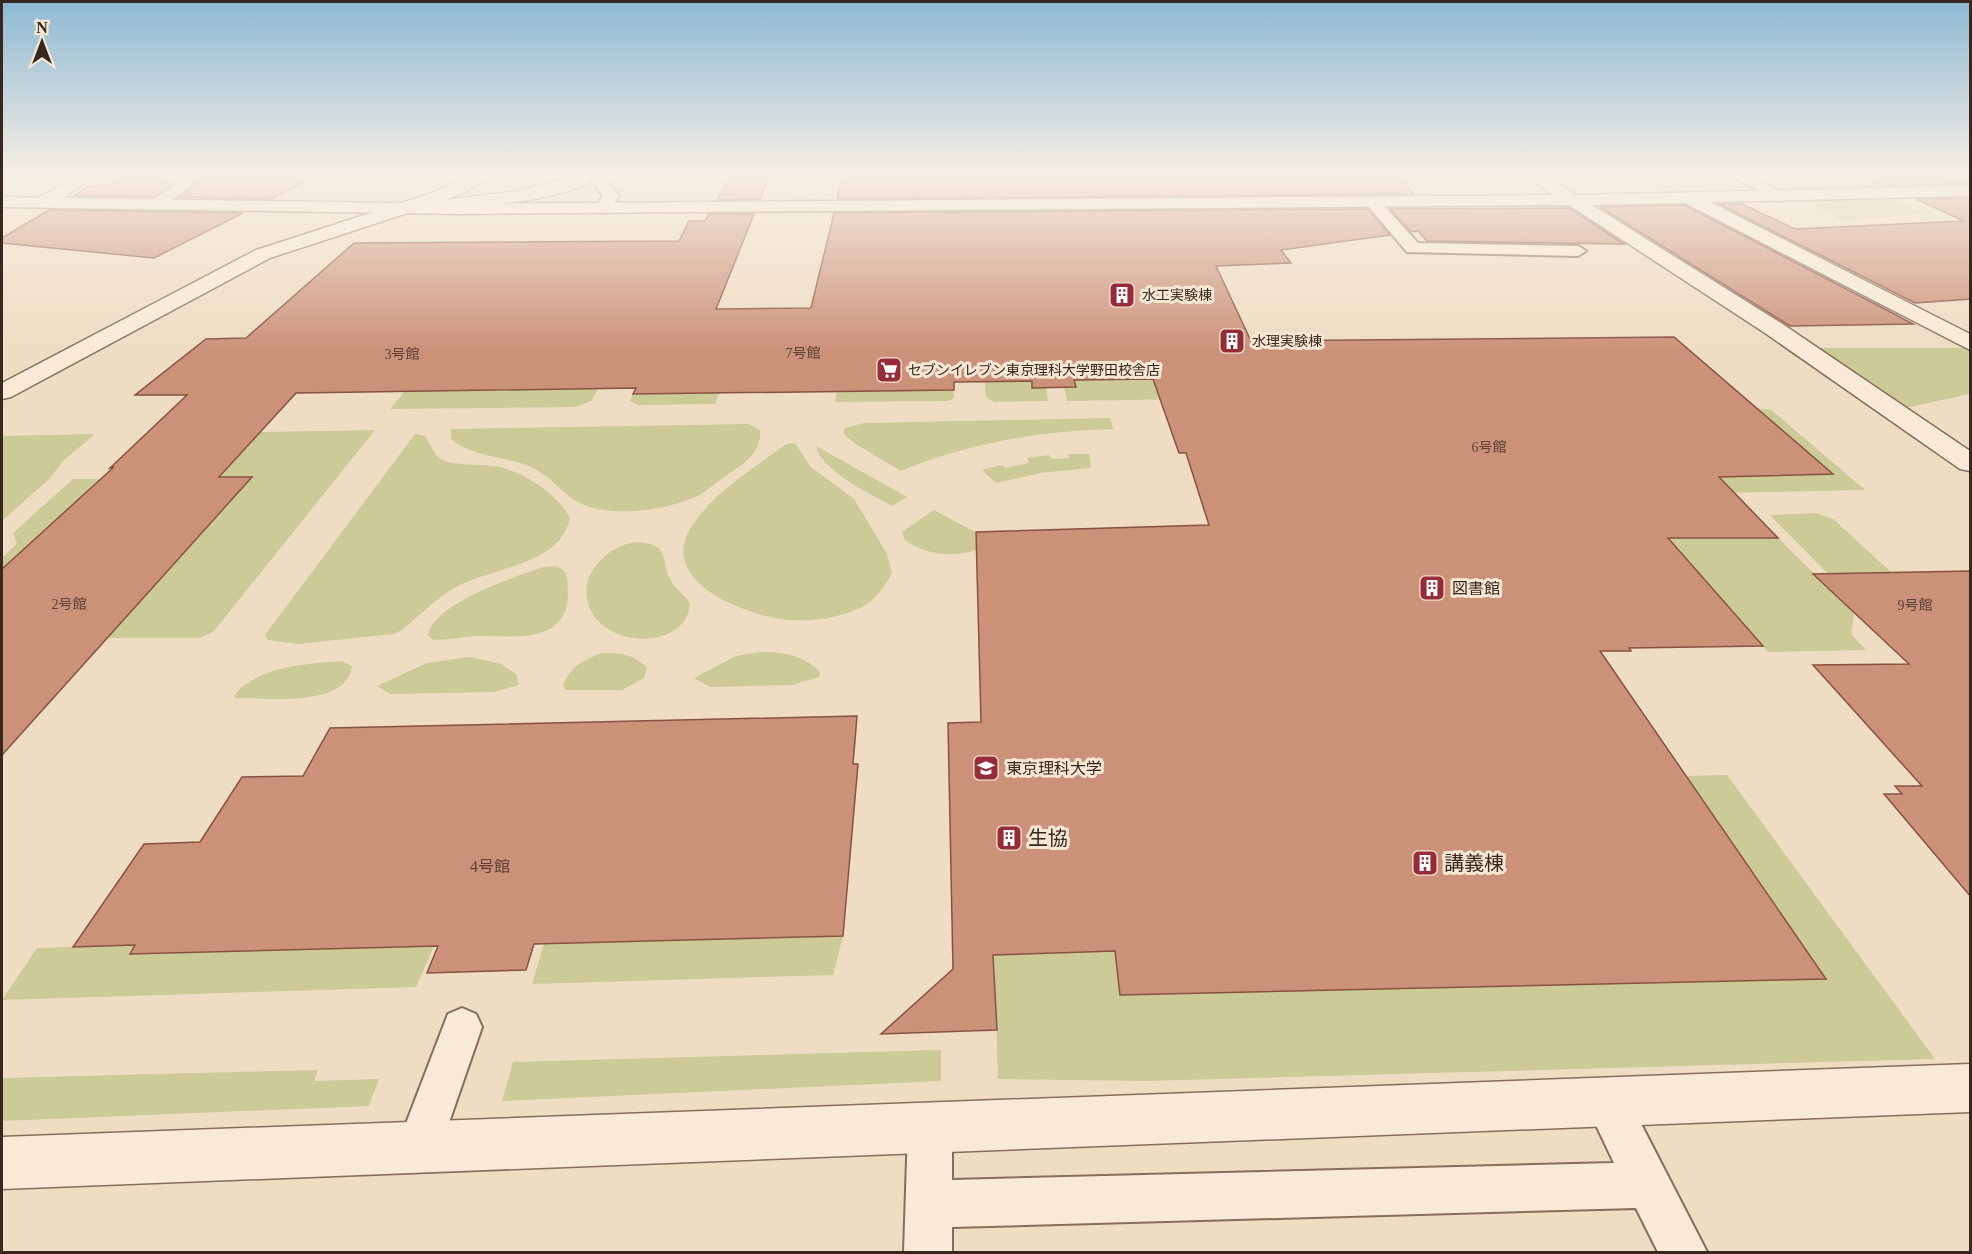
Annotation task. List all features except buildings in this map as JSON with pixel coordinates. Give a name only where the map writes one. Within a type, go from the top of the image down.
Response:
[{"type":"street","points":[[2,392],[263,254],[312,235]]},
{"type":"street","points":[[1624,235],[1773,328],[1971,463]]},
{"type":"street","points":[[1759,235],[1971,343]]},
{"type":"street","points":[[2,1163],[1971,1088]]},
{"type":"lane","points":[[1403,235],[1413,248],[1578,251]]},
{"type":"lane","points":[[419,1147],[462,1028]]},
{"type":"lane","points":[[1607,1102],[1683,1252]]},
{"type":"lane","points":[[928,1252],[930,1128]]},
{"type":"lane","points":[[929,1204],[1649,1185]]},
{"type":"shaded area","points":[[1815,348],[1970,348],[1970,394],[1905,408]]},
{"type":"shaded area","points":[[983,358],[1032,381],[1032,387],[1046,387],[1048,401],[994,402],[986,397]]},
{"type":"shaded area","points":[[1183,378],[1190,399],[1067,401],[1064,387],[1075,387],[1074,380]]},
{"type":"shaded area","points":[[598,389],[591,401],[575,407],[390,409],[405,391]]},
{"type":"shaded area","points":[[954,390],[954,398],[948,401],[835,402],[837,391]]},
{"type":"shaded area","points":[[719,393],[715,404],[638,405],[630,401],[633,394]]},
{"type":"shaded area","points":[[1757,409],[1770,409],[1865,490],[1572,496],[1566,479],[1832,474]]},
{"type":"shaded area","points":[[1110,418],[1113,429],[1058,432],[1005,440],[952,453],[901,471],[854,443],[843,433],[845,428],[864,423]]},
{"type":"shaded area","points":[[749,424],[760,430],[760,438],[751,457],[740,466],[689,500],[639,511],[589,507],[570,497],[545,475],[533,468],[481,454],[451,439],[451,429]]},
{"type":"shaded area","points":[[375,430],[213,632],[199,638],[106,638],[219,477],[261,432]]},
{"type":"shaded area","points":[[95,434],[64,460],[49,479],[2,521],[2,436]]},
{"type":"shaded area","points":[[415,434],[425,436],[436,455],[442,460],[504,468],[537,484],[556,500],[570,518],[564,534],[539,556],[471,580],[449,591],[402,630],[393,634],[298,644],[268,640],[265,635]]},
{"type":"shaded area","points":[[795,443],[811,467],[854,499],[887,554],[892,573],[872,601],[854,611],[818,619],[799,620],[753,612],[713,594],[697,581],[686,566],[683,549],[690,529],[709,504],[734,482],[786,444]]},
{"type":"shaded area","points":[[816,446],[907,497],[892,506],[872,495],[837,473],[820,455]]},
{"type":"shaded area","points":[[1068,454],[1089,454],[1091,468],[1040,473],[996,483],[982,470],[1002,465],[1005,468],[1029,463],[1027,458],[1049,455],[1052,459],[1069,458]]},
{"type":"shaded area","points":[[73,479],[101,479],[2,569],[2,558],[17,544],[13,533]]},
{"type":"shaded area","points":[[934,510],[975,532],[976,550],[957,554],[939,554],[921,549],[905,540],[902,532]]},
{"type":"shaded area","points":[[1816,513],[1833,519],[1891,572],[1828,574],[1770,515]]},
{"type":"shaded area","points":[[1719,514],[1742,538],[1778,538],[1854,613],[1851,634],[1866,650],[1768,652],[1647,515]]},
{"type":"shaded area","points":[[637,542],[648,543],[660,550],[671,581],[690,604],[685,620],[673,631],[658,637],[640,639],[606,628],[594,616],[587,599],[586,590],[589,579],[598,563],[618,547]]},
{"type":"shaded area","points":[[554,566],[565,572],[568,591],[566,609],[559,622],[548,630],[520,636],[475,636],[438,640],[433,640],[428,635],[434,623],[445,612],[478,592],[544,567]]},
{"type":"shaded area","points":[[760,652],[800,658],[820,672],[819,677],[792,685],[710,687],[694,678],[736,656]]},
{"type":"shaded area","points":[[602,653],[632,657],[647,668],[644,678],[622,690],[566,690],[563,685],[574,668]]},
{"type":"shaded area","points":[[469,657],[499,663],[516,674],[519,685],[494,692],[390,694],[377,686],[427,663]]},
{"type":"shaded area","points":[[341,661],[352,666],[347,679],[336,689],[322,695],[285,699],[236,698],[234,696],[255,678],[283,668]]},
{"type":"shaded area","points":[[1727,775],[1935,1059],[1145,1081],[998,1079],[994,955],[1115,951],[1121,995],[1825,979],[1686,776]]},
{"type":"shaded area","points":[[843,936],[833,975],[532,984],[544,944]]},
{"type":"shaded area","points":[[135,945],[131,954],[434,946],[416,987],[2,1000],[37,948]]},
{"type":"shaded area","points":[[941,1050],[941,1081],[502,1101],[513,1062]]},
{"type":"shaded area","points":[[318,1070],[314,1081],[379,1079],[369,1106],[2,1121],[2,1078]]},
{"type":"place","name":"水工実験棟","points":[[1122,295]]},
{"type":"place","name":"水理実験棟","points":[[1232,341]]},
{"type":"place","name":"セブンイレブン東京理科大学野田校舎店","points":[[889,370]]},
{"type":"place","name":"図書館","points":[[1432,588]]},
{"type":"place","name":"東京理科大学","points":[[986,768]]},
{"type":"place","name":"生協","points":[[1009,838]]},
{"type":"place","name":"講義棟","points":[[1425,863]]}]
